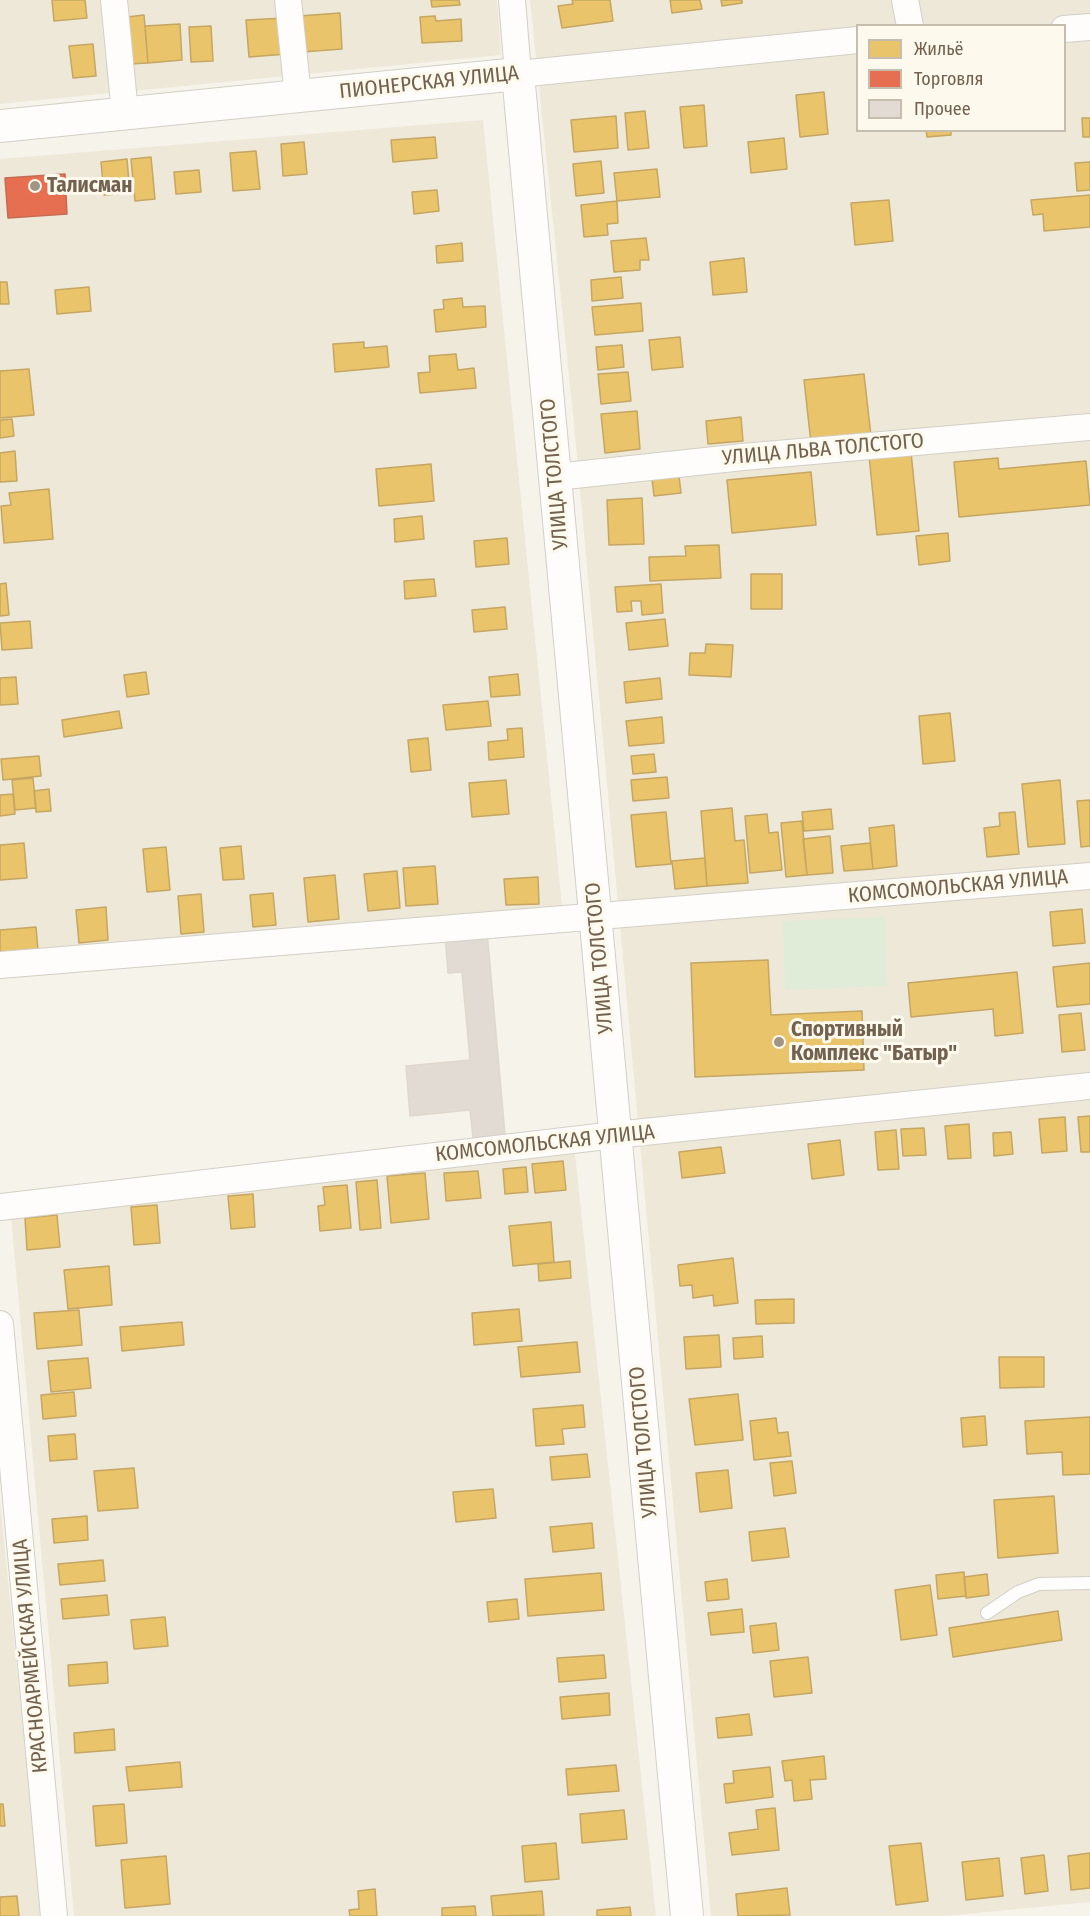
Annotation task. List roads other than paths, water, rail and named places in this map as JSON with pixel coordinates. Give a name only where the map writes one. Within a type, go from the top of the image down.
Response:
[{"type":"street","points":[[114,0],[125,113]]},
{"type":"street","points":[[288,0],[298,96]]},
{"type":"street","name":"УЛИЦА ТОЛСТОГО","points":[[512,0],[687,1916]]},
{"type":"street","points":[[905,0],[910,24]]},
{"type":"street","points":[[1066,29],[1090,27]]},
{"type":"street","name":"ПИОНЕРСКАЯ УЛИЦА","points":[[0,126],[856,40]]},
{"type":"street","name":"УЛИЦА ЛЬВА ТОЛСТОГО","points":[[556,477],[743,457],[1090,427]]},
{"type":"street","name":"КОМСОМОЛЬСКАЯ УЛИЦА","points":[[0,965],[1090,876]]},
{"type":"street","name":"КОМСОМОЛЬСКАЯ УЛИЦА","points":[[0,1207],[615,1136],[1090,1086]]},
{"type":"street","name":"КРАСНОАРМЕЙСКАЯ УЛИЦА","points":[[0,1324],[54,1916]]},
{"type":"lane","points":[[987,1613],[1018,1592],[1039,1584],[1090,1583]]},
{"type":"place","name":"Талисман","points":[[35,186]]},
{"type":"place","name":"Спортивный Комплекс \"Батыр\"","points":[[779,1042]]}]
